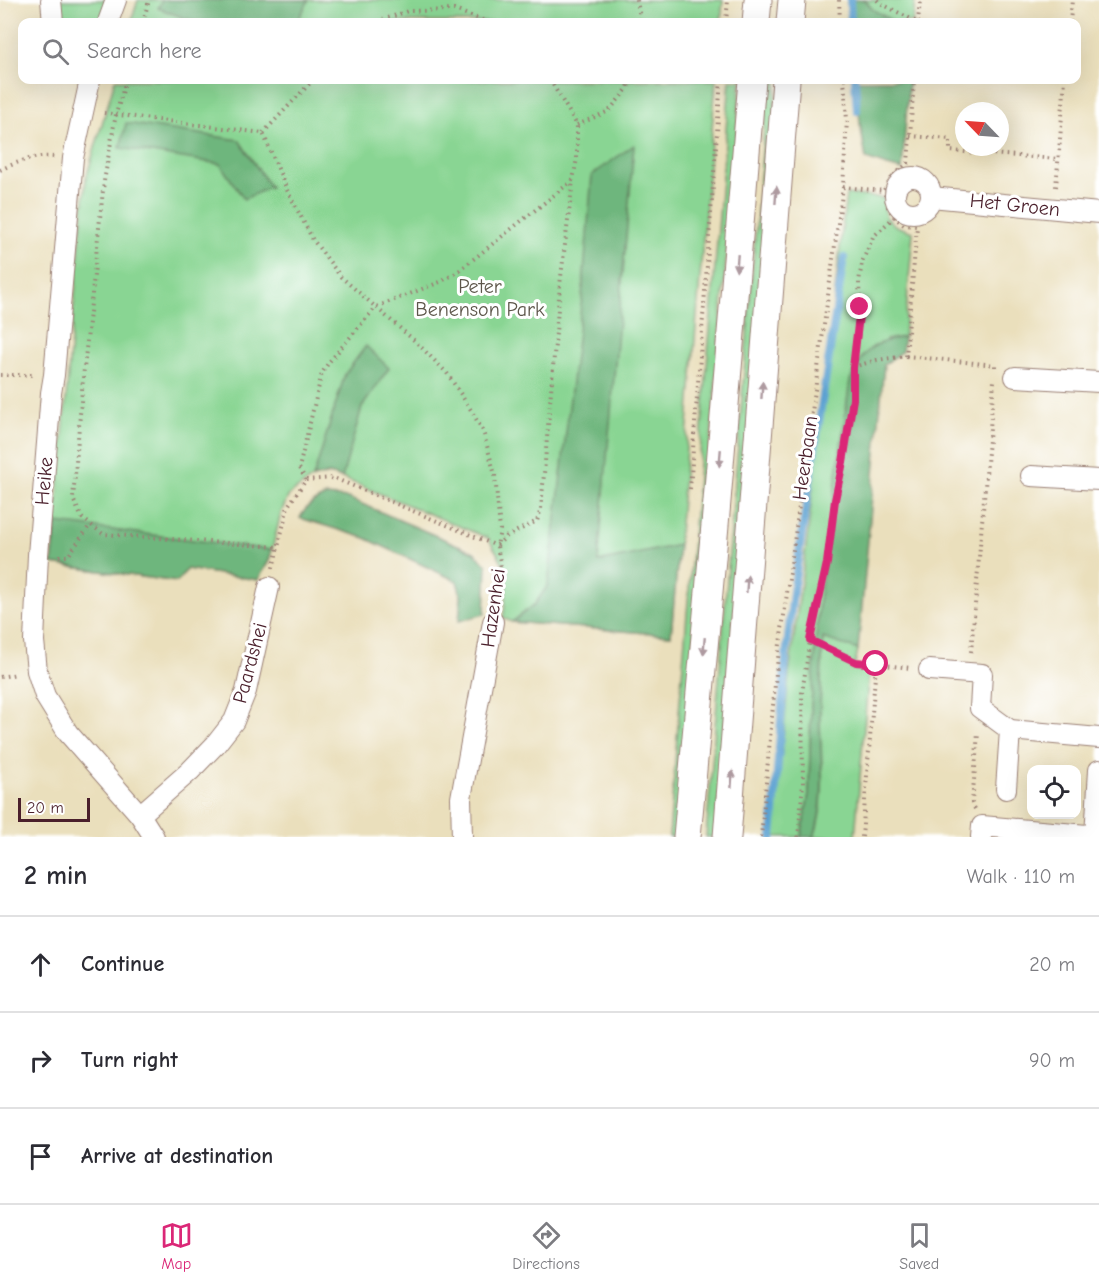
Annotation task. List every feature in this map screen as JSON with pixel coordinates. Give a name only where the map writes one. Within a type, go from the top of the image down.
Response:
[{"type":"main road","points":[[756,18],[758,0]]},
{"type":"main road","points":[[790,18],[792,0]]},
{"type":"main road","points":[[687,837],[752,84]]},
{"type":"main road","points":[[727,837],[786,84]]},
{"type":"street","points":[[51,0],[53,18]]},
{"type":"street","points":[[109,18],[116,0]]},
{"type":"street","name":"Heike","points":[[83,84],[51,393],[38,555],[34,641],[37,671],[45,696],[68,732],[140,815],[154,837]]},
{"type":"street","name":"Het Groen","points":[[890,191],[900,207],[907,212],[915,213],[923,210],[929,204],[931,197],[1099,213]]},
{"type":"street","points":[[1014,376],[1099,382]]},
{"type":"street","points":[[1031,476],[1099,480]]},
{"type":"street","name":"Paardshei","points":[[140,815],[190,771],[234,721],[246,691],[269,587]]},
{"type":"street","name":"Hazenhei","points":[[462,837],[461,798],[492,622]]},
{"type":"street","points":[[929,670],[982,674],[980,708],[1010,730],[1099,738]]},
{"type":"street","points":[[1006,789],[1010,730]]},
{"type":"street","points":[[982,832],[1097,835],[1099,770]]},
{"type":"path","points":[[144,18],[149,0]]},
{"type":"path","points":[[637,0],[639,18]]},
{"type":"path","points":[[726,18],[728,0]]},
{"type":"path","points":[[839,0],[840,18]]},
{"type":"path","points":[[877,0],[910,18]]},
{"type":"path","points":[[918,18],[920,0]]},
{"type":"path","points":[[1070,18],[1072,0]]},
{"type":"path","points":[[388,18],[408,11],[454,10],[477,18]]},
{"type":"path","points":[[125,84],[116,114],[104,181],[73,499],[82,518],[103,534],[278,547]]},
{"type":"path","points":[[263,133],[309,84]]},
{"type":"path","points":[[497,546],[507,536],[537,521],[541,509],[560,285],[577,158],[577,125],[552,84]]},
{"type":"path","points":[[577,125],[609,111],[629,84]]},
{"type":"path","points":[[690,497],[721,84]]},
{"type":"path","name":"Heerbaan","points":[[761,837],[776,673],[843,187],[847,120],[844,84]]},
{"type":"path","points":[[906,357],[917,226],[904,225],[888,207],[892,177],[908,163],[914,84]]},
{"type":"path","points":[[1054,209],[1065,84]]},
{"type":"path","points":[[116,114],[263,133]]},
{"type":"path","points":[[263,133],[287,190],[313,240],[341,277],[416,342],[447,373],[483,431],[495,475],[500,530],[497,546]]},
{"type":"path","points":[[910,136],[950,139],[950,151],[1059,159]]},
{"type":"path","points":[[0,170],[13,163],[42,156],[74,158]]},
{"type":"path","points":[[269,587],[288,506],[306,480],[299,468],[322,374],[329,362],[376,307],[440,282],[456,273],[573,180]]},
{"type":"path","points":[[843,187],[890,191]]},
{"type":"path","points":[[798,837],[803,784],[802,693],[810,640],[827,563],[835,500],[853,399],[853,368],[862,262],[873,237],[894,216]]},
{"type":"path","points":[[853,368],[877,360],[906,357],[995,365],[970,673]]},
{"type":"path","name":"Hazenhei","points":[[306,480],[334,478],[497,546],[502,572],[492,622]]},
{"type":"path","points":[[38,555],[68,556],[90,525]]},
{"type":"path","points":[[810,640],[856,662],[929,670]]},
{"type":"path","points":[[862,837],[876,664]]},
{"type":"path","points":[[980,708],[972,803],[982,832]]},
{"type":"green space","points":[[58,0],[108,0],[102,18],[60,18]]},
{"type":"green space","points":[[138,0],[723,0],[721,18],[132,18]]},
{"type":"green space","points":[[162,0],[309,0],[299,18],[184,18],[158,8]]},
{"type":"green space","points":[[852,0],[865,0],[872,9],[887,18],[853,18]]},
{"type":"green space","points":[[865,0],[915,0],[913,18],[885,18],[872,9]]},
{"type":"green space","name":"Peter Benenson Park","points":[[114,84],[716,84],[671,635],[512,622],[503,618],[506,573],[488,538],[329,474],[313,478],[289,495],[281,513],[272,550],[268,550],[258,580],[187,569],[177,582],[52,564],[86,178]]},
{"type":"green space","points":[[730,84],[741,84],[678,837],[669,837]]},
{"type":"green space","points":[[768,84],[777,84],[716,837],[706,837]]},
{"type":"green space","points":[[857,84],[909,84],[902,170],[866,159],[860,124]]},
{"type":"green space","points":[[126,123],[239,140],[270,187],[244,199],[220,164],[120,148]]},
{"type":"green space","points":[[634,145],[598,562],[679,545],[671,635],[512,622],[535,604],[548,585],[582,297],[592,175]]},
{"type":"green space","points":[[846,194],[883,198],[886,217],[896,226],[913,232],[904,337],[886,340],[819,602],[811,705],[809,794],[801,837],[774,837],[789,674],[808,531]]},
{"type":"green space","points":[[904,337],[902,351],[884,365],[858,650],[823,638],[820,707],[822,793],[814,837],[801,837],[809,794],[811,705],[819,602],[850,380],[859,361],[870,349],[884,342]]},
{"type":"green space","points":[[366,346],[389,368],[362,407],[342,478],[329,474],[313,478],[345,374]]},
{"type":"green space","points":[[326,496],[348,498],[474,552],[487,565],[485,614],[459,621],[461,596],[457,581],[365,538],[300,518],[311,504]]},
{"type":"green space","points":[[57,523],[272,550],[269,561],[258,580],[187,569],[177,582],[52,564]]},
{"type":"green space","points":[[823,637],[858,650],[854,669],[869,669],[855,837],[814,837],[822,794],[820,721]]},
{"type":"waterway","points":[[850,0],[851,18]]},
{"type":"waterway","points":[[855,84],[857,110]]},
{"type":"waterway","points":[[772,837],[793,592],[844,258]]},
{"type":"route","points":[[860,307],[853,368],[853,399],[835,500],[827,563],[810,640],[856,662],[876,664]]}]
